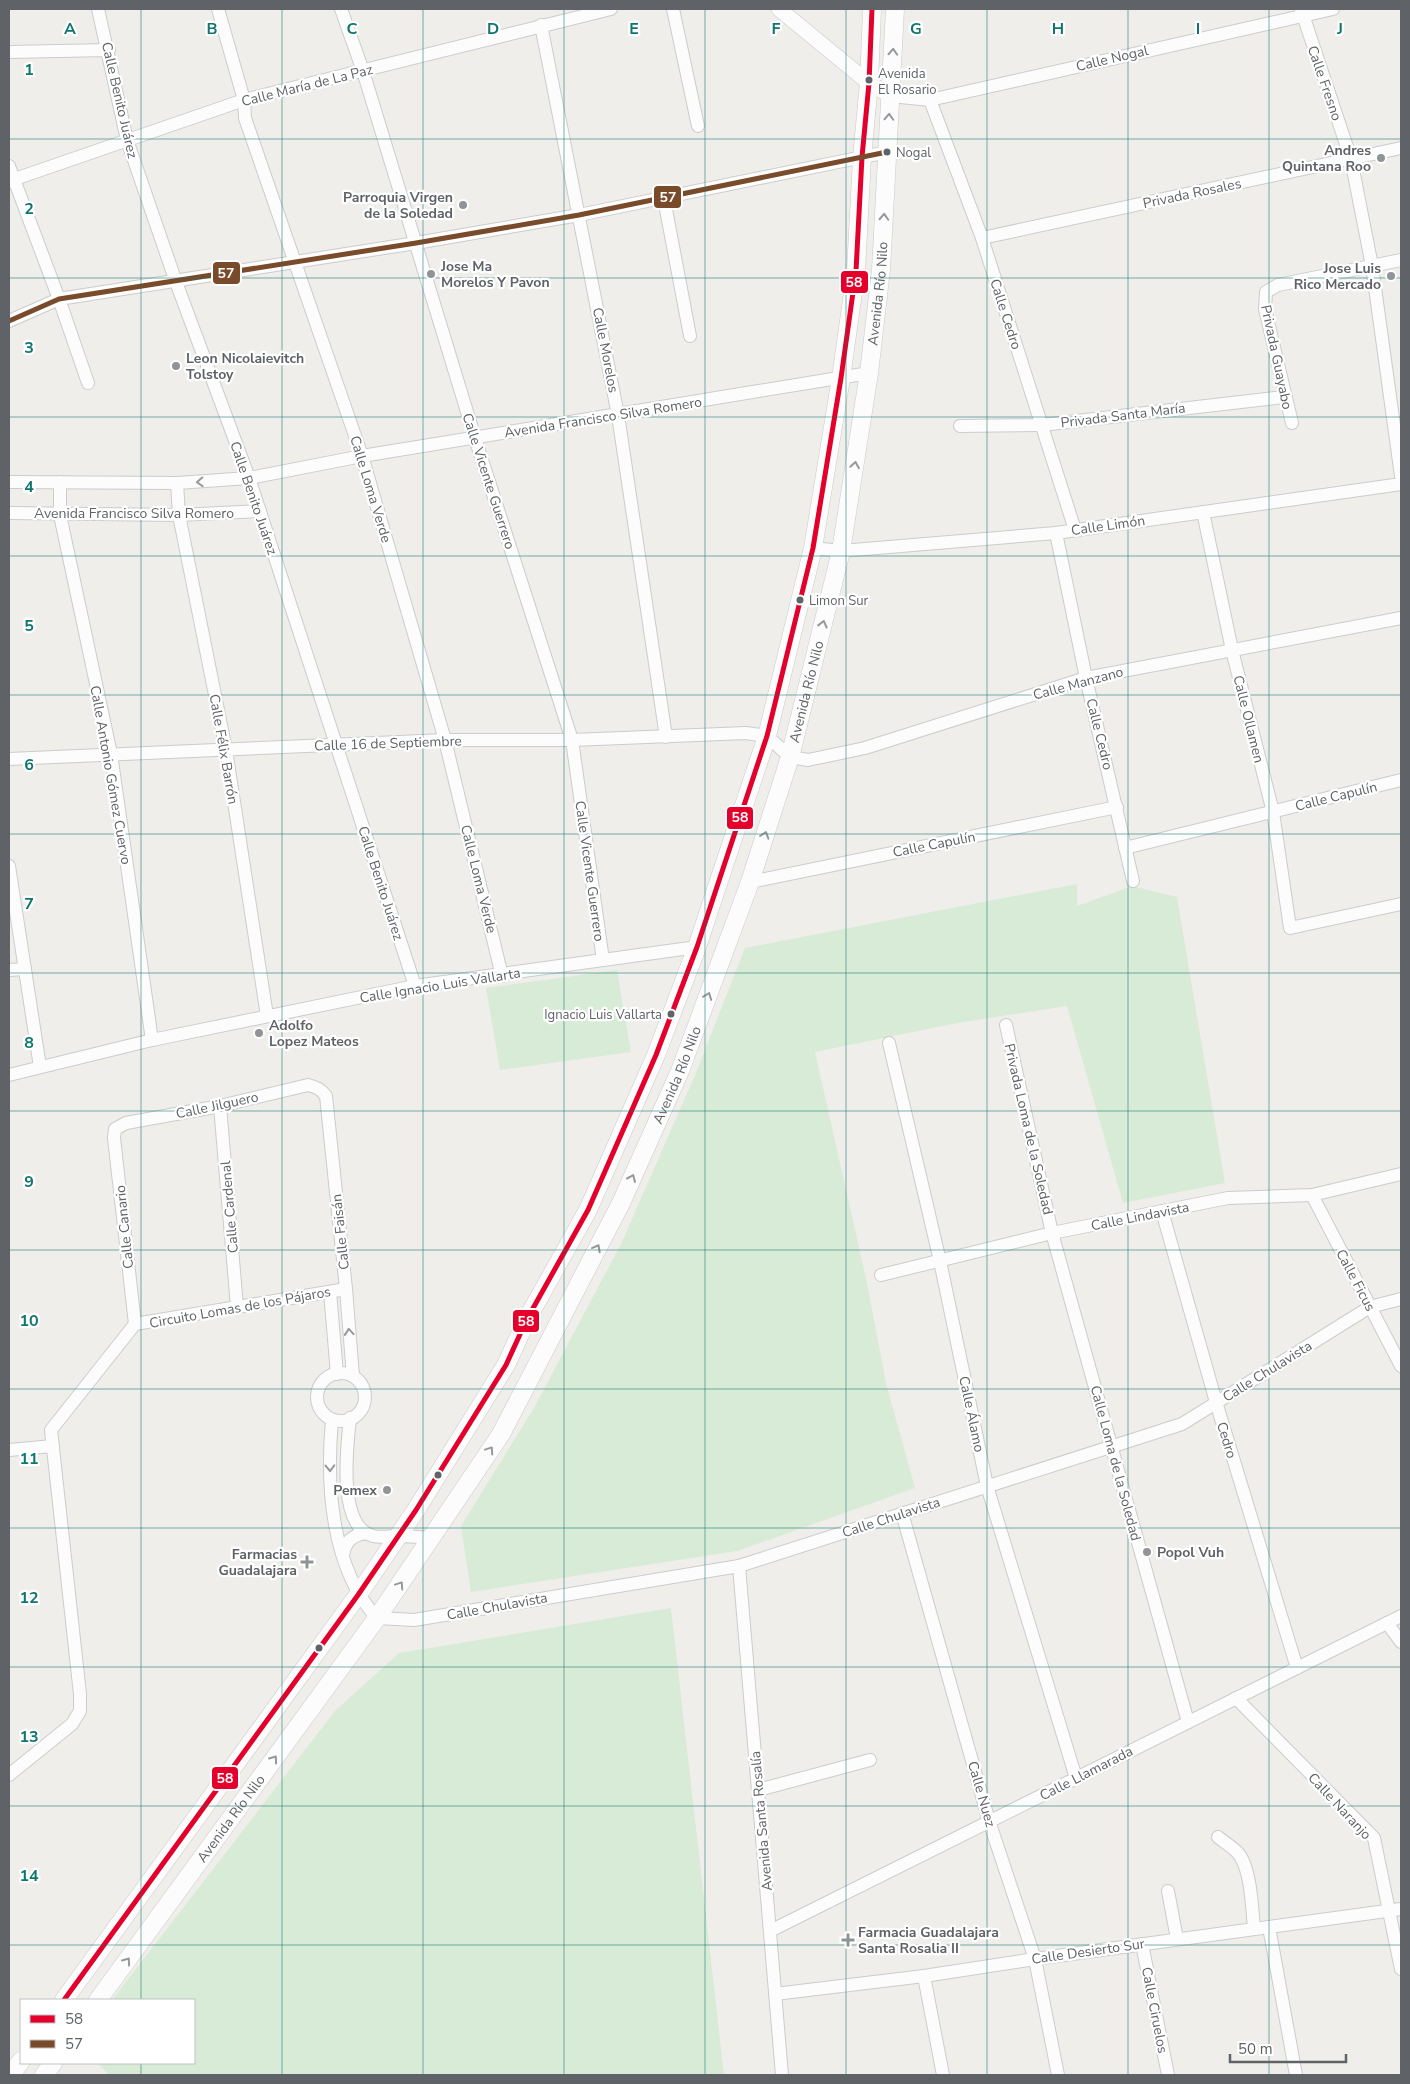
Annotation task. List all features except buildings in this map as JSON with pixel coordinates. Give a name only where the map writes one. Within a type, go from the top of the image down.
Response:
[{"type":"main road","name":"Avenida Río Nilo","points":[[65,1999],[358,1595],[398,1536],[506,1365],[527,1319],[588,1210],[656,1055],[697,948],[767,736],[813,548],[841,378],[856,271],[862,157],[869,83],[872,9]]},
{"type":"main road","name":"Avenida Río Nilo","points":[[99,1999],[377,1618],[501,1434],[611,1222],[680,1071],[750,882],[790,757],[841,551],[869,373],[881,270],[895,9]]},
{"type":"main road","points":[[588,1210],[611,1222]]},
{"type":"main road","points":[[11,2075],[20,2062]]},
{"type":"main road","points":[[44,2075],[51,2064]]},
{"type":"street","name":"Calle Benito Juárez","points":[[98,9],[127,140],[176,282],[260,510],[415,986]]},
{"type":"street","name":"Calle Loma Verde","points":[[218,9],[244,100],[245,118],[362,456],[445,740],[502,976]]},
{"type":"street","name":"Calle Vicente Guerrero","points":[[340,9],[363,71],[475,438],[572,740],[603,960]]},
{"type":"street","name":"Calle María de La Paz","points":[[11,180],[244,100],[611,9]]},
{"type":"street","points":[[673,9],[698,126]]},
{"type":"street","points":[[779,9],[869,83],[890,96]]},
{"type":"street","name":"Calle Nogal","points":[[890,96],[930,100],[1302,12],[1333,9]]},
{"type":"street","name":"Calle Fresno","points":[[1302,12],[1352,159],[1372,266],[1401,476]]},
{"type":"street","name":"Calle Morelos","points":[[541,25],[618,415],[666,737]]},
{"type":"street","points":[[9,52],[108,50]]},
{"type":"street","name":"Calle Cedro","points":[[930,100],[982,238],[1075,530]]},
{"type":"street","name":"Privada Rosales","points":[[982,238],[1401,148]]},
{"type":"street","points":[[9,321],[59,299],[176,282],[579,215],[887,152]]},
{"type":"street","points":[[9,166],[11,180],[59,299],[88,384]]},
{"type":"street","points":[[664,199],[690,336]]},
{"type":"street","points":[[1372,266],[1401,260]]},
{"type":"street","name":"Privada Guayabo","points":[[1292,422],[1284,397],[1265,309],[1266,292],[1278,285],[1372,266]]},
{"type":"street","name":"Avenida Francisco Silva Romero","points":[[9,482],[177,483],[249,478],[362,456],[869,373]]},
{"type":"street","name":"Privada Santa María","points":[[960,426],[1042,425],[1284,397]]},
{"type":"street","name":"Calle Antonio Gómez Cuervo","points":[[60,482],[60,515],[111,754],[152,1040]]},
{"type":"street","name":"Calle Félix Barrón","points":[[177,483],[179,515],[226,750],[267,1016]]},
{"type":"street","name":"Calle Limón","points":[[813,548],[841,551],[1075,530],[1401,484]]},
{"type":"street","name":"Avenida Francisco Silva Romero","points":[[9,514],[179,515],[260,510]]},
{"type":"street","name":"Calle Ollamen","points":[[1203,512],[1232,650],[1273,812],[1290,928],[1401,904]]},
{"type":"street","name":"Calle Cedro","points":[[1056,532],[1086,678],[1118,807],[1133,881]]},
{"type":"street","name":"Calle Manzano","points":[[790,757],[808,760],[865,748],[1086,678],[1401,618]]},
{"type":"street","name":"Calle 16 de Septiembre","points":[[9,759],[445,740],[572,740],[746,733],[767,736]]},
{"type":"street","points":[[767,736],[790,757]]},
{"type":"street","name":"Calle Capulín","points":[[1125,848],[1401,780]]},
{"type":"street","name":"Calle Capulín","points":[[750,882],[1118,807]]},
{"type":"street","points":[[9,866],[40,1067]]},
{"type":"street","name":"Calle Ignacio Luis Vallarta","points":[[9,1075],[152,1040],[415,986],[502,976],[697,948]]},
{"type":"street","points":[[9,970],[25,969]]},
{"type":"street","name":"Privada Loma de la Soledad","points":[[1006,1024],[1052,1233]]},
{"type":"street","name":"Calle Álamo","points":[[889,1043],[940,1261],[987,1486],[1076,1778]]},
{"type":"street","name":"Calle Jilguero","points":[[115,1129],[126,1123],[220,1106],[308,1085],[320,1089]]},
{"type":"street","name":"Calle Faisán","points":[[320,1089],[326,1096],[353,1376]]},
{"type":"street","name":"Calle Cardenal","points":[[220,1106],[238,1307]]},
{"type":"street","name":"Calle Canario","points":[[115,1129],[114,1138],[135,1324]]},
{"type":"street","name":"Calle Lindavista","points":[[880,1275],[1052,1233],[1228,1198],[1312,1195],[1401,1174]]},
{"type":"street","name":"Calle Ficus","points":[[1312,1195],[1401,1366]]},
{"type":"street","name":"Cedro","points":[[1162,1211],[1216,1402],[1297,1668]]},
{"type":"street","name":"Calle Loma de la Soledad","points":[[1052,1233],[1188,1722]]},
{"type":"street","name":"Circuito Lomas de los Pájaros","points":[[9,1775],[72,1724],[80,1711],[80,1694],[51,1430],[135,1324],[346,1289]]},
{"type":"street","points":[[330,1292],[337,1374]]},
{"type":"street","name":"Calle Chulavista","points":[[377,1618],[414,1620],[740,1566],[1182,1424],[1370,1307],[1401,1299]]},
{"type":"street","points":[[337,1374],[353,1376],[361,1382],[365,1398],[359,1412],[341,1421],[332,1420],[316,1404],[316,1393],[322,1382],[337,1374]]},
{"type":"street","points":[[350,1418],[347,1460],[348,1492],[355,1523],[366,1533],[380,1537],[431,1538]]},
{"type":"street","points":[[332,1420],[330,1446],[332,1498],[344,1561],[358,1595],[377,1618]]},
{"type":"street","points":[[9,1450],[53,1446]]},
{"type":"street","name":"Calle Nuez","points":[[902,1513],[989,1821],[1035,1959],[1058,2075]]},
{"type":"street","points":[[344,1561],[343,1555],[346,1543],[355,1536],[366,1533]]},
{"type":"street","name":"Avenida Santa Rosalía","points":[[740,1566],[782,2075]]},
{"type":"street","name":"Calle Llamarada","points":[[770,1931],[1401,1616]]},
{"type":"street","points":[[1387,1623],[1401,1642]]},
{"type":"street","name":"Calle Naranjo","points":[[1236,1698],[1374,1838],[1395,1910],[1401,1969]]},
{"type":"street","points":[[758,1790],[870,1760]]},
{"type":"street","points":[[1218,1837],[1238,1853],[1245,1867],[1254,1928]]},
{"type":"street","points":[[1168,1891],[1177,1939]]},
{"type":"street","name":"Calle Desierto Sur","points":[[775,1994],[924,1976],[1254,1928],[1395,1910]]},
{"type":"street","points":[[1269,1927],[1296,2075]]},
{"type":"street","name":"Calle Ciruelos","points":[[1142,1944],[1168,2075]]},
{"type":"street","points":[[924,1976],[943,2075]]},
{"type":"green space","points":[[1077,884],[1077,906],[1132,886],[1177,897],[1225,1183],[1123,1203],[1067,1006],[957,1023],[815,1052],[867,1283],[886,1383],[915,1488],[737,1551],[471,1592],[461,1526],[534,1408],[621,1244],[696,1073],[745,948]]},
{"type":"green space","points":[[617,970],[631,1052],[500,1070],[486,988]]},
{"type":"green space","points":[[671,1608],[724,2075],[109,2075],[99,2064],[195,2064],[195,1999],[113,1999],[335,1711],[399,1653]]},
{"type":"transit line","name":"58","points":[[65,1999],[358,1595],[416,1510],[506,1365],[527,1319],[588,1210],[656,1055],[697,947],[767,736],[813,548],[841,378],[856,271],[862,157],[869,83],[872,9]]},
{"type":"transit line","name":"57","points":[[9,321],[59,299],[416,243],[579,215],[887,152]]},
{"type":"place","name":"Avenida El Rosario","points":[[869,80]]},
{"type":"place","name":"Nogal","points":[[887,152]]},
{"type":"place","name":"Andres Quintana Roo","points":[[1381,158]]},
{"type":"place","name":"Parroquia Virgen de la Soledad","points":[[463,205]]},
{"type":"place","name":"Jose Ma Morelos Y Pavon","points":[[431,274]]},
{"type":"place","name":"Jose Luis Rico Mercado","points":[[1391,276]]},
{"type":"place","name":"Leon Nicolaievitch Tolstoy","points":[[176,366]]},
{"type":"place","name":"Limon Sur","points":[[800,600]]},
{"type":"place","name":"Ignacio Luis Vallarta","points":[[671,1014]]},
{"type":"place","name":"Adolfo Lopez Mateos","points":[[259,1033]]},
{"type":"place","name":"Pemex","points":[[387,1490]]},
{"type":"place","name":"Popol Vuh","points":[[1147,1552]]},
{"type":"place","name":"Farmacias Guadalajara","points":[[307,1562]]},
{"type":"place","name":"Farmacia Guadalajara Santa Rosalia II","points":[[848,1940]]}]
